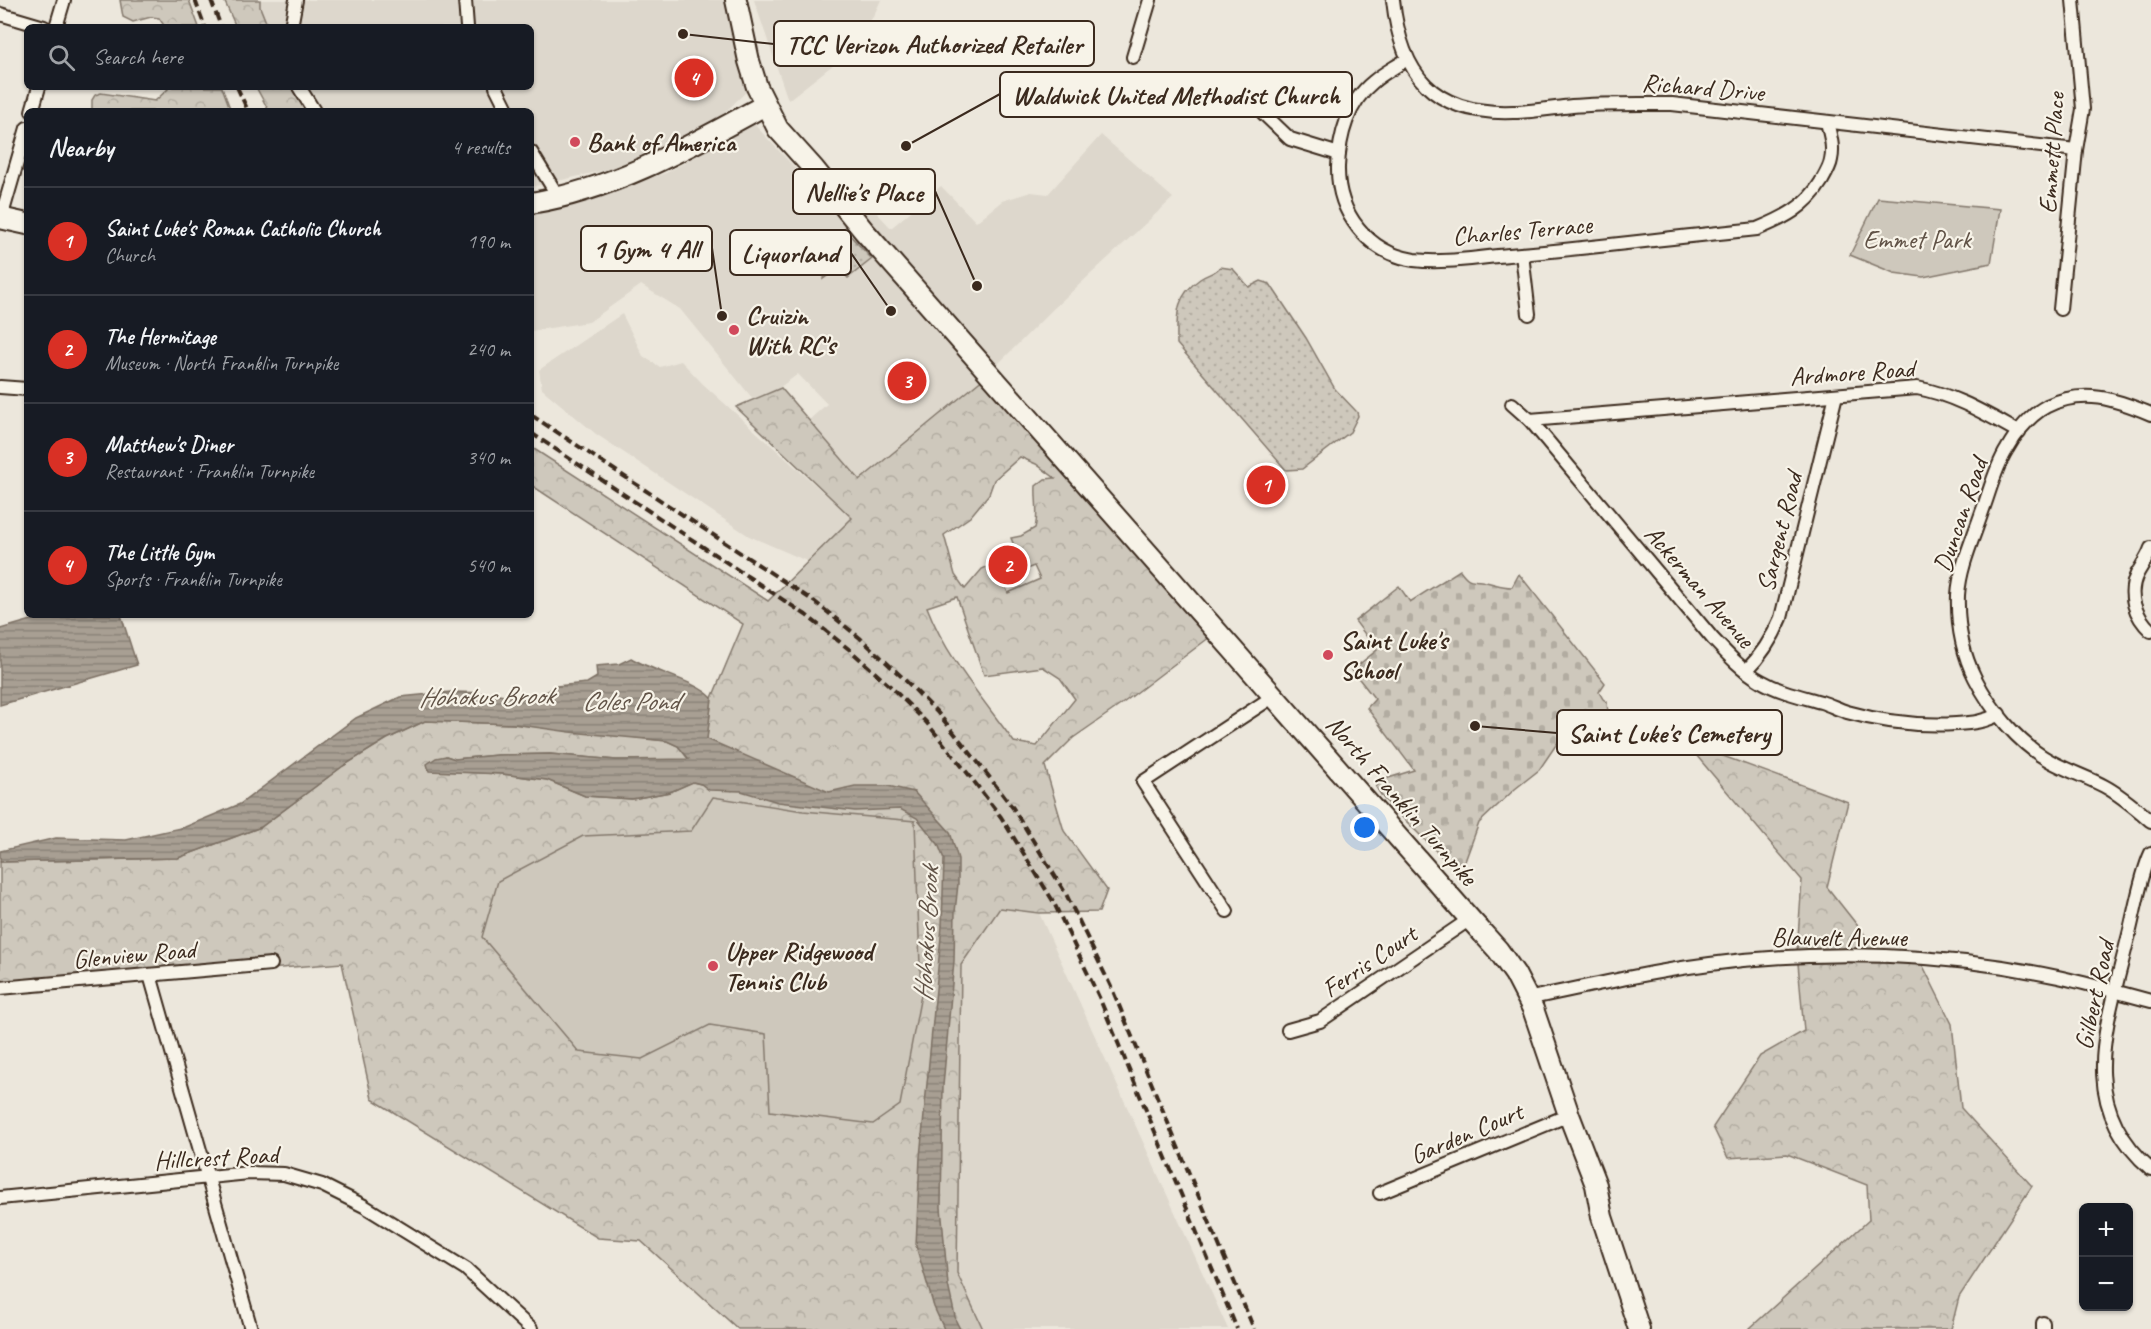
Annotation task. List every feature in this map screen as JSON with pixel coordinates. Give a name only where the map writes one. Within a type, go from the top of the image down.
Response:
[{"type":"main road","name":"North Franklin Turnpike","points":[[736,0],[749,62],[765,105],[778,129],[864,231],[1498,950],[1515,974],[1544,1037],[1569,1115],[1596,1185],[1602,1217],[1639,1329]]},
{"type":"main road","points":[[534,202],[559,198],[613,181],[655,163],[765,105]]},
{"type":"main road","points":[[1,218],[24,223]]},
{"type":"street","points":[[57,24],[64,0]]},
{"type":"street","points":[[292,24],[296,0]]},
{"type":"street","points":[[465,0],[467,24]]},
{"type":"street","points":[[1133,57],[1150,0]]},
{"type":"street","name":"Richard Drive","points":[[1393,0],[1396,26],[1407,59],[1420,80],[1435,94],[1451,104],[1472,110],[1513,112],[1603,104],[1672,104],[2076,150]]},
{"type":"street","name":"Emmett Place","points":[[2060,309],[2082,109],[2073,0]]},
{"type":"street","points":[[0,14],[34,24]]},
{"type":"street","name":"Charles Terrace","points":[[1407,59],[1373,81],[1361,93],[1353,106],[1344,126],[1338,174],[1341,195],[1353,224],[1376,245],[1413,260],[1522,254],[1757,229],[1790,215],[1808,200],[1824,177],[1831,163],[1832,150],[1827,122]]},
{"type":"street","points":[[1247,88],[1263,113],[1290,139],[1339,154]]},
{"type":"street","points":[[33,108],[38,90]]},
{"type":"street","points":[[301,90],[312,108]]},
{"type":"street","points":[[498,90],[506,108]]},
{"type":"street","points":[[1,218],[24,138]]},
{"type":"street","points":[[534,157],[559,198]]},
{"type":"street","points":[[1522,254],[1529,314]]},
{"type":"street","points":[[0,387],[24,389]]},
{"type":"street","name":"Ardmore Road","points":[[1530,420],[1917,388],[1955,398],[2019,432]]},
{"type":"street","name":"Sargent Road","points":[[1746,671],[1762,655],[1781,618],[1836,395]]},
{"type":"street","points":[[2019,432],[2031,416],[2047,406],[2083,397],[2118,400],[2151,414]]},
{"type":"street","name":"Ackerman Avenue","points":[[1512,404],[1530,420],[1713,639],[1746,671],[1784,692],[1877,719],[1909,724],[1940,725],[1977,723],[1999,714]]},
{"type":"street","name":"Duncan Road","points":[[1999,714],[1991,705],[1967,660],[1960,637],[1958,592],[1963,568],[1999,464],[2019,432]]},
{"type":"street","points":[[2151,548],[2136,576],[2133,600],[2142,623],[2151,631]]},
{"type":"street","points":[[1227,911],[1143,782],[1274,696]]},
{"type":"street","points":[[1999,714],[2017,735],[2050,761],[2106,787],[2151,821]]},
{"type":"street","name":"Gilbert Road","points":[[2151,853],[2115,992],[2103,1050],[2102,1070],[2109,1111],[2129,1147],[2151,1169]]},
{"type":"street","name":"Ferris Court","points":[[1288,1030],[1320,1021],[1470,919]]},
{"type":"street","name":"Blauvelt Avenue","points":[[1527,999],[1654,972],[1712,964],[1827,956],[1909,958],[2001,967],[2058,977],[2151,1000]]},
{"type":"street","name":"Glenview Road","points":[[0,988],[271,964]]},
{"type":"street","points":[[150,975],[251,1329]]},
{"type":"street","name":"Garden Court","points":[[1380,1193],[1569,1115]]},
{"type":"street","name":"Hillcrest Road","points":[[0,1198],[207,1176],[249,1173],[284,1174],[322,1185],[364,1206],[466,1269],[531,1329]]},
{"type":"shaded area","points":[[256,0],[731,0],[750,88],[720,117],[615,168],[534,186],[534,108],[322,108],[309,90],[534,90],[534,24],[267,24]]},
{"type":"shaded area","points":[[754,0],[881,0],[873,17],[838,61],[788,100]]},
{"type":"shaded area","points":[[754,124],[824,199],[850,184],[891,228],[941,186],[976,222],[1002,201],[1031,192],[1048,194],[1101,135],[1173,198],[1053,309],[984,378],[860,480],[809,420],[827,404],[798,374],[757,404],[680,309],[641,285],[589,322],[534,331],[534,214],[666,173]]},
{"type":"shaded area","points":[[622,314],[643,356],[660,367],[681,361],[703,384],[852,518],[809,562],[749,536],[596,434],[542,389],[539,370]]},
{"type":"shaded area","points":[[1000,908],[1039,913],[1228,1329],[983,1329],[957,1273],[961,965]]},
{"type":"green space","points":[[120,0],[189,0],[198,24],[163,24],[159,18],[151,17],[133,22],[123,17]]},
{"type":"green space","points":[[224,0],[260,0],[260,7],[267,24],[235,24]]},
{"type":"green space","points":[[167,90],[223,90],[230,108],[92,108],[95,95],[101,93],[155,101]]},
{"type":"green space","points":[[258,90],[303,90],[306,108],[267,108]]},
{"type":"green space","name":"Emmet Park","points":[[1878,198],[2000,209],[1991,263],[1923,277],[1894,273],[1850,255]]},
{"type":"green space","points":[[844,229],[872,259],[848,278],[840,267],[823,279],[824,274],[818,267],[813,267],[807,259]]},
{"type":"green space","points":[[1220,267],[1233,269],[1249,287],[1261,281],[1270,284],[1306,338],[1335,389],[1357,412],[1358,416],[1350,432],[1302,469],[1286,470],[1177,344],[1177,316],[1181,300],[1200,279]]},
{"type":"green space","points":[[984,378],[1210,637],[1073,738],[1045,766],[1064,831],[1107,890],[1099,912],[1039,913],[1000,908],[961,965],[957,1273],[983,1329],[738,1329],[641,1241],[598,1238],[372,1099],[342,963],[0,991],[0,862],[178,858],[261,827],[343,766],[387,739],[425,721],[513,724],[667,741],[678,746],[689,760],[616,760],[550,754],[455,759],[446,756],[442,771],[503,774],[547,780],[585,796],[632,799],[670,792],[692,782],[701,784],[712,698],[743,624],[534,487],[534,449],[768,601],[852,518],[736,407],[781,388],[860,480]],"holes":[[[1020,457],[1036,464],[1055,478],[1045,479],[1036,486],[1035,528],[1021,536],[1011,538],[1024,570],[1034,566],[1040,579],[1008,593],[1001,576],[1007,573],[1004,566],[996,570],[993,564],[982,569],[965,589],[955,575],[944,535],[970,517],[989,494],[994,480]],[[957,597],[984,675],[1043,667],[1060,678],[1075,699],[1037,746],[1014,742],[944,643],[927,607]]]},
{"type":"green space","points":[[1460,570],[1469,579],[1508,587],[1512,587],[1519,574],[1605,683],[1599,692],[1607,702],[1608,713],[1604,718],[1596,715],[1594,711],[1584,709],[1575,717],[1539,770],[1479,823],[1460,875],[1383,798],[1376,787],[1382,780],[1414,770],[1367,708],[1375,699],[1352,670],[1377,650],[1355,621],[1399,586],[1410,602]]},
{"type":"green space","points":[[1685,742],[1848,802],[1827,887],[1876,949],[1918,956],[1952,1024],[1961,1108],[2032,1186],[1959,1297],[1951,1329],[1749,1329],[1869,1220],[1867,1185],[1787,1154],[1728,1158],[1713,1127],[1760,1056],[1804,1031],[1797,952],[1802,880]]},
{"type":"green space","name":"Upper Ridgewood Tennis Club","points":[[713,797],[803,811],[915,821],[921,995],[900,1105],[873,1124],[770,1111],[766,1034],[710,1025],[642,1059],[579,1052],[482,937],[498,881],[583,836],[691,831]]},
{"type":"water","points":[[38,618],[122,618],[137,665],[0,705],[0,629]]},
{"type":"water","points":[[631,658],[686,682],[712,698],[707,739],[829,792],[855,786],[888,786],[914,792],[950,832],[958,859],[958,884],[943,1086],[941,1207],[948,1285],[960,1329],[944,1329],[934,1307],[916,1246],[920,1157],[942,926],[944,859],[938,844],[917,818],[900,809],[855,811],[778,802],[741,791],[709,790],[693,782],[670,792],[632,799],[585,796],[547,780],[503,774],[429,771],[427,764],[436,758],[446,756],[455,759],[550,754],[616,760],[689,759],[678,746],[667,741],[513,724],[425,721],[387,739],[343,766],[261,827],[178,858],[0,862],[0,851],[56,838],[126,840],[185,827],[240,804],[356,718],[400,697],[451,692],[493,693],[526,699],[545,693],[556,686],[587,683],[597,677],[596,666],[619,664]]},
{"type":"railway","points":[[195,0],[204,24]]},
{"type":"railway","points":[[211,0],[220,24]]},
{"type":"railway","points":[[238,90],[247,108]]},
{"type":"railway","points":[[534,417],[815,602],[860,638],[901,676],[937,712],[980,765],[1013,808],[1066,894],[1113,991],[1254,1329]]},
{"type":"railway","points":[[534,435],[806,615],[890,686],[926,722],[969,775],[1001,817],[1053,901],[1099,997],[1237,1329]]},
{"type":"place","name":"TCC Verizon Authorized Retailer","points":[[683,34]]},
{"type":"place","name":"The Little Gym","points":[[694,78]]},
{"type":"place","name":"Bank of America","points":[[575,142]]},
{"type":"place","name":"Waldwick United Methodist Church","points":[[906,146]]},
{"type":"place","name":"Nellie's Place","points":[[977,286]]},
{"type":"place","name":"Liquorland","points":[[891,311]]},
{"type":"place","name":"1 Gym 4 All","points":[[722,316]]},
{"type":"place","name":"Cruizin With RC's","points":[[734,330]]},
{"type":"place","name":"Matthew's Diner","points":[[907,381]]},
{"type":"place","name":"Saint Luke's Roman Catholic Church","points":[[1266,485]]},
{"type":"place","name":"The Hermitage","points":[[1008,565]]},
{"type":"place","name":"Saint Luke's School","points":[[1328,655]]},
{"type":"place","name":"Saint Luke's Cemetery","points":[[1475,726]]},
{"type":"place","name":"Upper Ridgewood Tennis Club","points":[[713,966]]},
{"type":"water label","name":"Hohokus Brook","points":[[486,696]]},
{"type":"water label","name":"Coles Pond","points":[[630,701]]},
{"type":"water label","name":"Hohokus Brook","points":[[926,934]]}]
